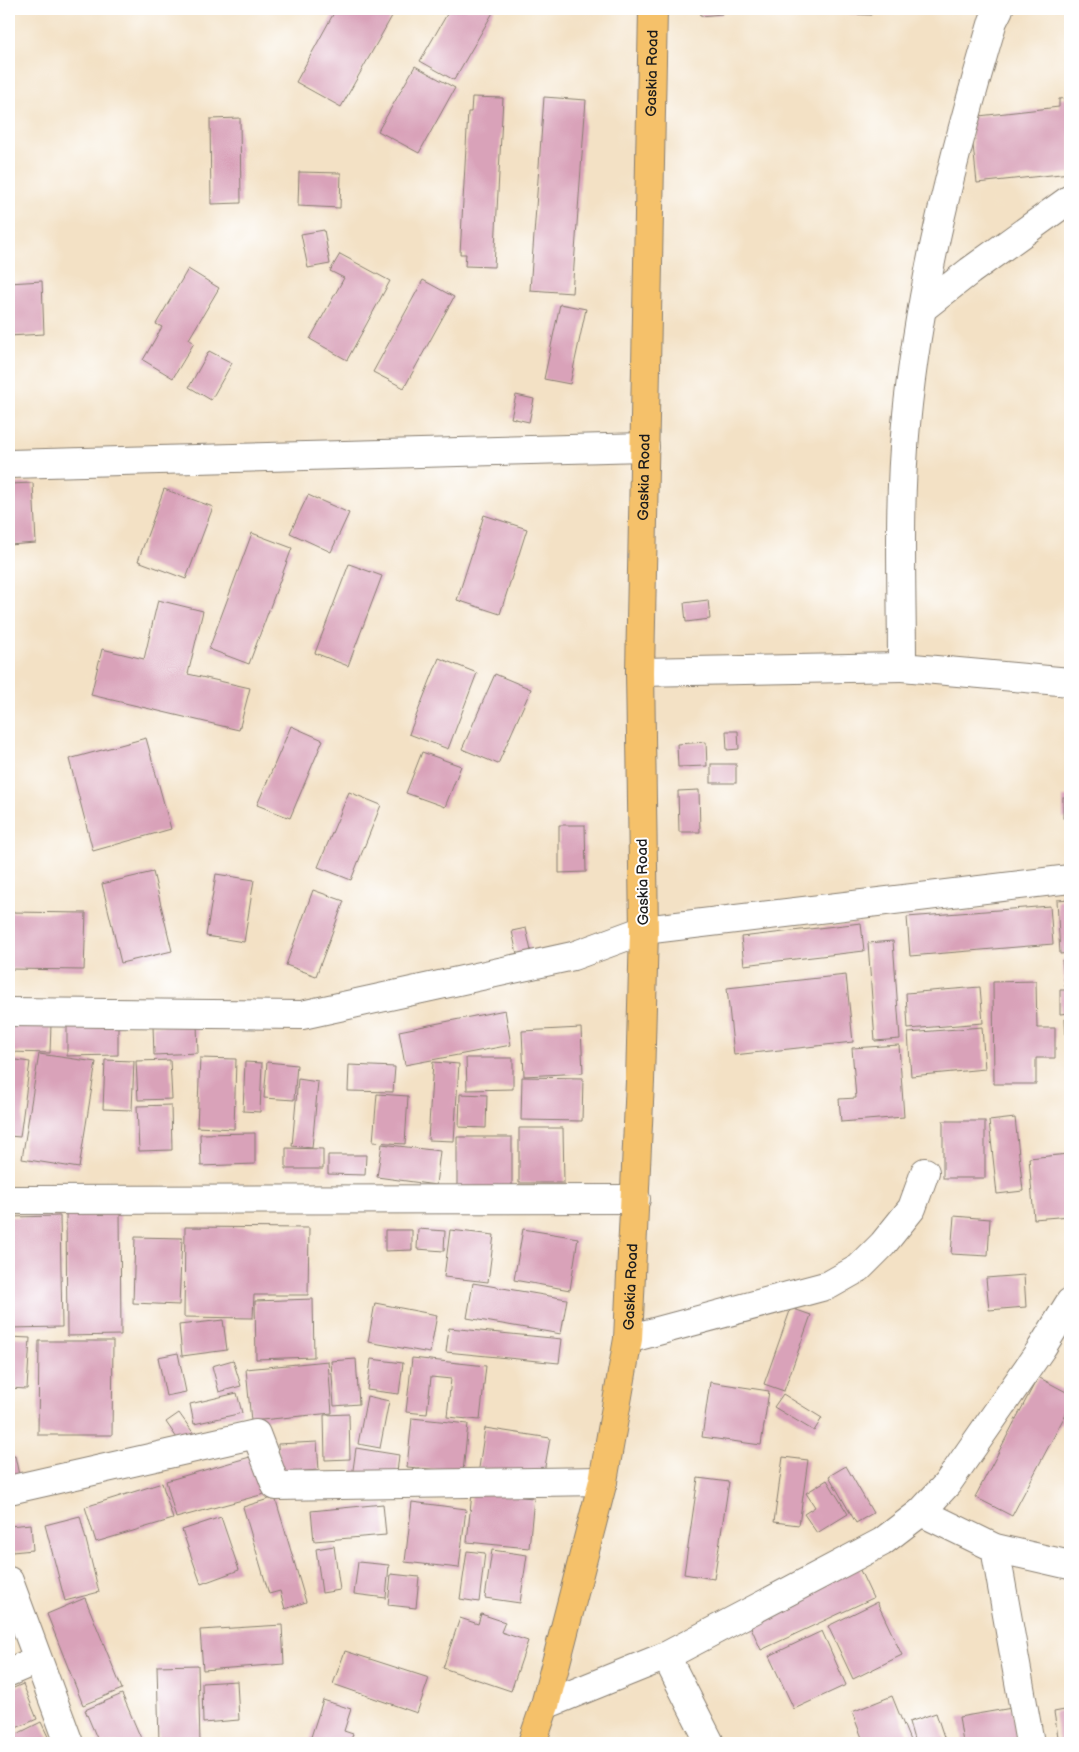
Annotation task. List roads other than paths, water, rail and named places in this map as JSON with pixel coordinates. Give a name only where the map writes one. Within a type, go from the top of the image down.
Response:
[{"type":"main road","name":"Gaskia Road","points":[[532,1743],[545,1706],[603,1482],[628,1339],[636,1200],[644,930],[640,672],[653,9]]},
{"type":"street","points":[[902,667],[901,521],[906,424],[923,308],[943,201],[964,117],[993,20],[999,9]]},
{"type":"street","points":[[923,308],[970,271],[1070,199]]},
{"type":"street","points":[[9,464],[645,446]]},
{"type":"street","points":[[640,672],[902,667],[1070,682]]},
{"type":"street","points":[[9,1012],[302,1015],[573,956],[644,930],[1070,879]]},
{"type":"street","points":[[628,1339],[829,1285],[859,1268],[883,1244],[912,1208],[925,1172]]},
{"type":"street","points":[[9,1200],[636,1200]]},
{"type":"street","points":[[545,1706],[666,1656],[882,1542],[921,1512],[948,1484],[1041,1349],[1070,1302]]},
{"type":"street","points":[[9,1490],[256,1434],[276,1486],[603,1482]]},
{"type":"street","points":[[921,1512],[995,1548],[1070,1565]]},
{"type":"street","points":[[995,1548],[1030,1743]]},
{"type":"street","points":[[9,1579],[36,1660],[69,1743]]},
{"type":"street","points":[[666,1656],[710,1743]]},
{"type":"street","points":[[9,1672],[36,1660]]}]
